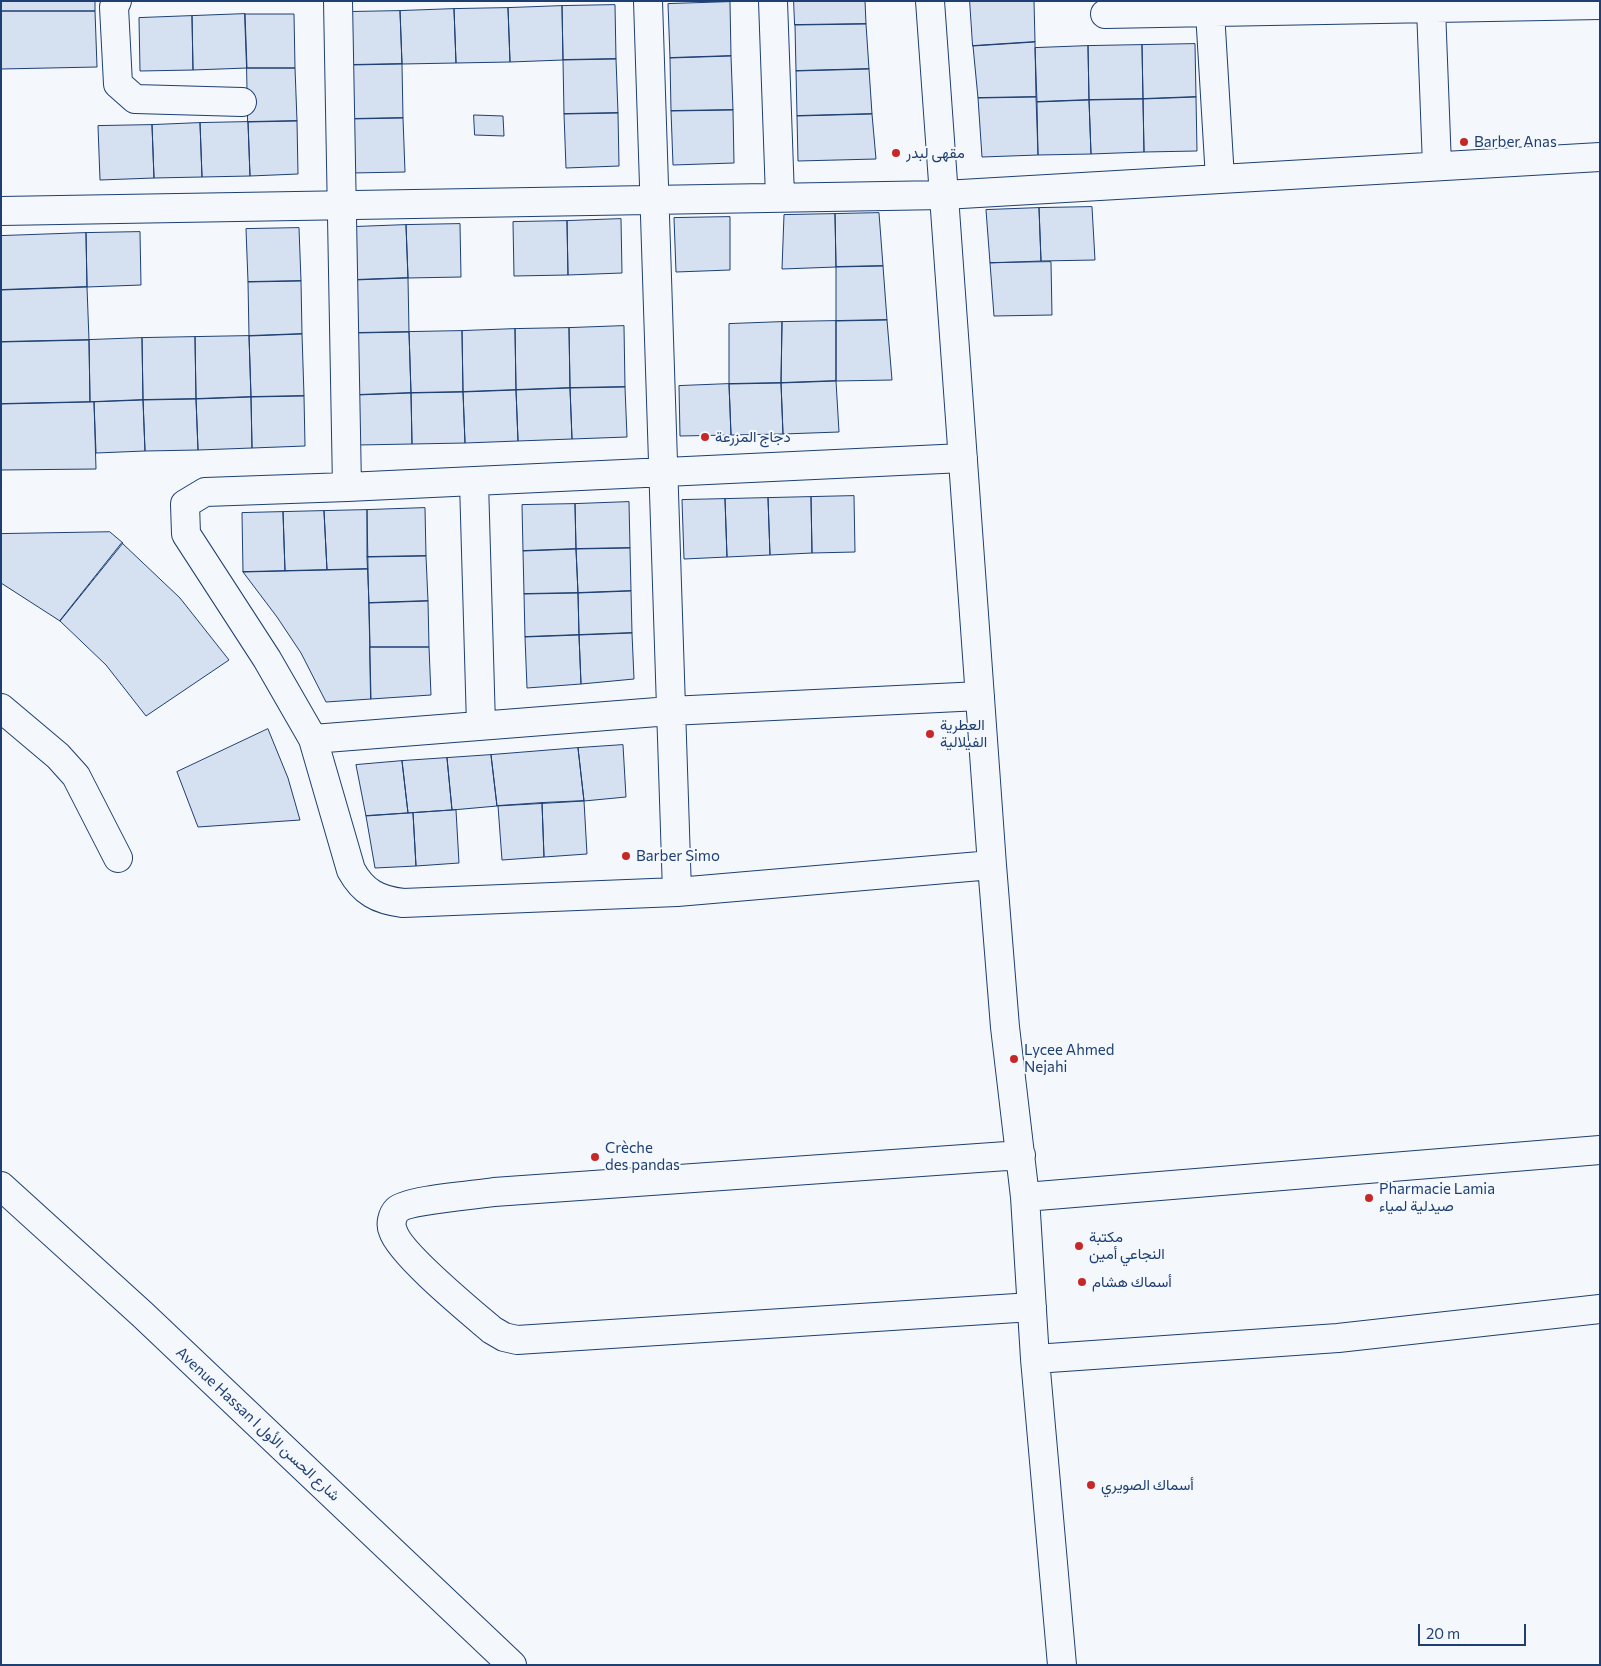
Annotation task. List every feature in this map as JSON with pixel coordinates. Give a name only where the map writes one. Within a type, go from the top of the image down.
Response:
[{"type":"street","points":[[117,1],[114,7],[118,84],[127,93],[135,99],[242,102]]},
{"type":"street","points":[[338,1],[347,487]]},
{"type":"street","points":[[648,1],[677,892]]},
{"type":"street","points":[[773,1],[780,197]]},
{"type":"street","points":[[930,1],[992,865],[1006,1027],[1025,1197],[1036,1359],[1062,1665]]},
{"type":"street","points":[[1105,14],[1600,4]]},
{"type":"street","points":[[1431,8],[1437,166]]},
{"type":"street","points":[[1210,12],[1220,179]]},
{"type":"street","points":[[1,211],[944,195],[1600,156]]},
{"type":"street","points":[[963,458],[474,482],[205,492],[185,504],[186,534],[267,659],[313,738],[351,870],[356,880],[369,894],[384,901],[403,903],[677,892],[992,865]]},
{"type":"street","points":[[474,482],[482,725]]},
{"type":"street","points":[[313,738],[670,711],[980,696]]},
{"type":"street","points":[[1,708],[58,756],[76,776],[118,858]]},
{"type":"street","points":[[1025,1197],[1600,1150]]},
{"type":"street","points":[[1021,1155],[494,1192],[414,1203],[397,1209],[392,1217],[392,1231],[407,1253],[492,1330],[504,1337],[517,1340],[1032,1307]]},
{"type":"street","name":"Avenue Hassan I شارع الحسن الأول","points":[[1,1186],[142,1314],[512,1665]]},
{"type":"street","points":[[1036,1359],[1338,1338],[1600,1309]]},
{"type":"building","points":[[1,1],[95,1],[95,11],[1,11]]},
{"type":"building","points":[[794,1],[865,1],[866,24],[795,25]]},
{"type":"building","points":[[970,1],[1034,1],[1035,42],[973,46]]},
{"type":"building","points":[[730,2],[731,56],[670,58],[668,4]]},
{"type":"building","points":[[615,5],[616,59],[563,60],[562,6]]},
{"type":"building","points":[[562,6],[563,60],[510,62],[508,8]]},
{"type":"building","points":[[508,8],[510,62],[456,63],[454,9]]},
{"type":"building","points":[[454,9],[456,63],[402,64],[400,11]]},
{"type":"building","points":[[1,11],[95,11],[97,67],[1,69]]},
{"type":"building","points":[[400,11],[402,64],[349,65],[347,12]]},
{"type":"building","points":[[245,14],[247,68],[193,70],[192,16]]},
{"type":"building","points":[[245,14],[294,14],[295,68],[247,68]]},
{"type":"building","points":[[192,16],[193,70],[140,71],[139,18]]},
{"type":"building","points":[[866,24],[869,69],[796,71],[795,25]]},
{"type":"building","points":[[1035,42],[1036,97],[978,98],[973,46]]},
{"type":"building","points":[[1195,44],[1196,97],[1143,99],[1142,45]]},
{"type":"building","points":[[1142,45],[1143,99],[1089,100],[1088,46]]},
{"type":"building","points":[[1088,46],[1089,100],[1037,102],[1035,48]]},
{"type":"building","points":[[731,56],[733,110],[671,111],[670,58]]},
{"type":"building","points":[[616,59],[618,113],[564,114],[563,60]]},
{"type":"building","points":[[402,64],[403,118],[350,119],[349,65]]},
{"type":"building","points":[[247,68],[295,68],[297,121],[248,122]]},
{"type":"building","points":[[869,69],[872,114],[797,116],[796,71]]},
{"type":"building","points":[[1036,97],[1038,155],[982,157],[978,98]]},
{"type":"building","points":[[1196,97],[1197,151],[1144,152],[1143,99]]},
{"type":"building","points":[[1143,99],[1144,152],[1091,154],[1089,100]]},
{"type":"building","points":[[1089,100],[1091,154],[1038,155],[1037,102]]},
{"type":"building","points":[[733,110],[734,163],[673,165],[671,111]]},
{"type":"building","points":[[618,113],[619,166],[566,168],[564,114]]},
{"type":"building","points":[[872,114],[876,159],[798,161],[797,116]]},
{"type":"building","points":[[474,115],[503,116],[504,136],[475,135]]},
{"type":"building","points":[[403,118],[405,172],[351,173],[350,119]]},
{"type":"building","points":[[297,121],[298,174],[250,176],[248,122]]},
{"type":"building","points":[[248,122],[250,176],[202,177],[200,123]]},
{"type":"building","points":[[200,123],[202,177],[154,178],[152,125]]},
{"type":"building","points":[[152,125],[154,178],[100,180],[98,126]]},
{"type":"building","points":[[1092,207],[1095,260],[1041,261],[1039,208]]},
{"type":"building","points":[[1039,208],[1041,261],[990,263],[986,210]]},
{"type":"building","points":[[879,213],[883,266],[836,267],[835,214]]},
{"type":"building","points":[[835,214],[836,267],[782,269],[784,215]]},
{"type":"building","points":[[730,217],[730,270],[676,272],[674,218]]},
{"type":"building","points":[[621,219],[622,273],[568,275],[567,221]]},
{"type":"building","points":[[567,221],[568,275],[514,276],[513,222]]},
{"type":"building","points":[[460,224],[461,277],[408,278],[406,225]]},
{"type":"building","points":[[406,225],[408,278],[354,280],[353,227]]},
{"type":"building","points":[[299,228],[301,281],[248,282],[246,229]]},
{"type":"building","points":[[140,232],[141,285],[87,287],[86,233]]},
{"type":"building","points":[[86,233],[87,287],[1,290],[1,236]]},
{"type":"building","points":[[1051,262],[1052,315],[994,316],[990,263]]},
{"type":"building","points":[[883,266],[887,320],[836,321],[836,267]]},
{"type":"building","points":[[408,278],[409,332],[355,333],[354,280]]},
{"type":"building","points":[[301,281],[302,334],[249,336],[248,282]]},
{"type":"building","points":[[87,287],[89,340],[1,342],[1,290]]},
{"type":"building","points":[[887,320],[892,380],[836,381],[836,321]]},
{"type":"building","points":[[836,321],[836,381],[781,383],[782,322]]},
{"type":"building","points":[[782,322],[781,383],[729,384],[729,324]]},
{"type":"building","points":[[624,326],[625,387],[570,388],[569,328]]},
{"type":"building","points":[[569,328],[570,388],[516,390],[515,329]]},
{"type":"building","points":[[515,329],[516,390],[463,392],[462,331]]},
{"type":"building","points":[[462,331],[463,392],[411,393],[409,332]]},
{"type":"building","points":[[409,332],[411,393],[357,395],[355,333]]},
{"type":"building","points":[[302,334],[304,396],[251,397],[249,336]]},
{"type":"building","points":[[249,336],[251,397],[196,399],[195,337]]},
{"type":"building","points":[[195,337],[196,399],[143,400],[142,338]]},
{"type":"building","points":[[142,338],[143,400],[90,402],[89,340]]},
{"type":"building","points":[[89,340],[90,402],[1,404],[1,342]]},
{"type":"building","points":[[836,381],[839,432],[783,434],[781,383]]},
{"type":"building","points":[[781,383],[783,434],[731,435],[729,384]]},
{"type":"building","points":[[729,384],[731,435],[680,436],[679,386]]},
{"type":"building","points":[[625,387],[627,437],[572,439],[570,388]]},
{"type":"building","points":[[570,388],[572,439],[518,441],[516,390]]},
{"type":"building","points":[[516,390],[518,441],[465,443],[463,392]]},
{"type":"building","points":[[463,392],[465,443],[412,444],[411,393]]},
{"type":"building","points":[[411,393],[412,444],[358,445],[357,395]]},
{"type":"building","points":[[304,396],[305,446],[252,448],[251,397]]},
{"type":"building","points":[[251,397],[252,448],[198,450],[196,399]]},
{"type":"building","points":[[196,399],[198,450],[145,451],[143,400]]},
{"type":"building","points":[[143,400],[145,451],[96,453],[94,402]]},
{"type":"building","points":[[94,402],[96,469],[1,470],[1,404]]},
{"type":"building","points":[[854,496],[855,552],[812,553],[811,497]]},
{"type":"building","points":[[811,497],[812,553],[770,555],[768,498]]},
{"type":"building","points":[[768,498],[770,555],[727,557],[725,499]]},
{"type":"building","points":[[725,499],[727,557],[684,559],[682,500]]},
{"type":"building","points":[[629,502],[630,548],[576,549],[575,504]]},
{"type":"building","points":[[575,504],[576,549],[523,551],[522,505]]},
{"type":"building","points":[[425,508],[426,556],[367,557],[367,510]]},
{"type":"building","points":[[367,510],[368,569],[327,570],[324,511]]},
{"type":"building","points":[[324,511],[327,570],[285,571],[283,512]]},
{"type":"building","points":[[283,512],[285,571],[243,572],[242,513]]},
{"type":"building","points":[[110,532],[123,543],[60,621],[1,583],[1,534]]},
{"type":"building","points":[[122,543],[180,598],[229,660],[146,716],[106,665],[60,621]]},
{"type":"building","points":[[630,548],[631,591],[578,593],[576,549]]},
{"type":"building","points":[[576,549],[578,593],[524,594],[523,551]]},
{"type":"building","points":[[426,556],[428,601],[369,603],[367,557]]},
{"type":"building","points":[[368,569],[371,699],[326,702],[301,653],[243,572]]},
{"type":"building","points":[[631,591],[632,633],[579,635],[578,593]]},
{"type":"building","points":[[578,593],[579,635],[525,637],[524,594]]},
{"type":"building","points":[[428,601],[429,647],[370,647],[369,603]]},
{"type":"building","points":[[632,633],[634,679],[581,684],[579,635]]},
{"type":"building","points":[[579,635],[581,684],[527,688],[525,637]]},
{"type":"building","points":[[370,647],[429,647],[431,695],[371,699]]},
{"type":"building","points":[[268,729],[288,778],[300,820],[198,827],[177,772]]},
{"type":"building","points":[[623,745],[626,797],[584,801],[578,748]]},
{"type":"building","points":[[578,748],[584,801],[497,806],[491,755]]},
{"type":"building","points":[[491,755],[497,806],[452,810],[447,758]]},
{"type":"building","points":[[447,758],[452,810],[408,813],[402,761]]},
{"type":"building","points":[[402,761],[408,813],[366,816],[356,765]]},
{"type":"building","points":[[584,801],[587,854],[544,857],[542,803]]},
{"type":"building","points":[[542,803],[544,857],[502,860],[498,806]]},
{"type":"building","points":[[456,810],[459,863],[416,866],[413,813]]},
{"type":"building","points":[[413,813],[416,866],[375,868],[366,816]]},
{"type":"place","name":"Barber Anas","points":[[1464,142]]},
{"type":"place","name":"مقهى لبدر","points":[[896,153]]},
{"type":"place","name":"دجاج المزرعة","points":[[705,437]]},
{"type":"place","name":"العطرية الفيلالية","points":[[930,734]]},
{"type":"place","name":"Barber Simo","points":[[626,856]]},
{"type":"place","name":"Lycee Ahmed Nejahi","points":[[1014,1059]]},
{"type":"place","name":"Crèche des pandas","points":[[595,1157]]},
{"type":"place","name":"Pharmacie Lamia صيدلية لمياء","points":[[1369,1198]]},
{"type":"place","name":"مكتبة النجاعي أمين","points":[[1079,1246]]},
{"type":"place","name":"أسماك هشام","points":[[1082,1282]]},
{"type":"place","name":"أسماك الصويري","points":[[1091,1485]]}]
